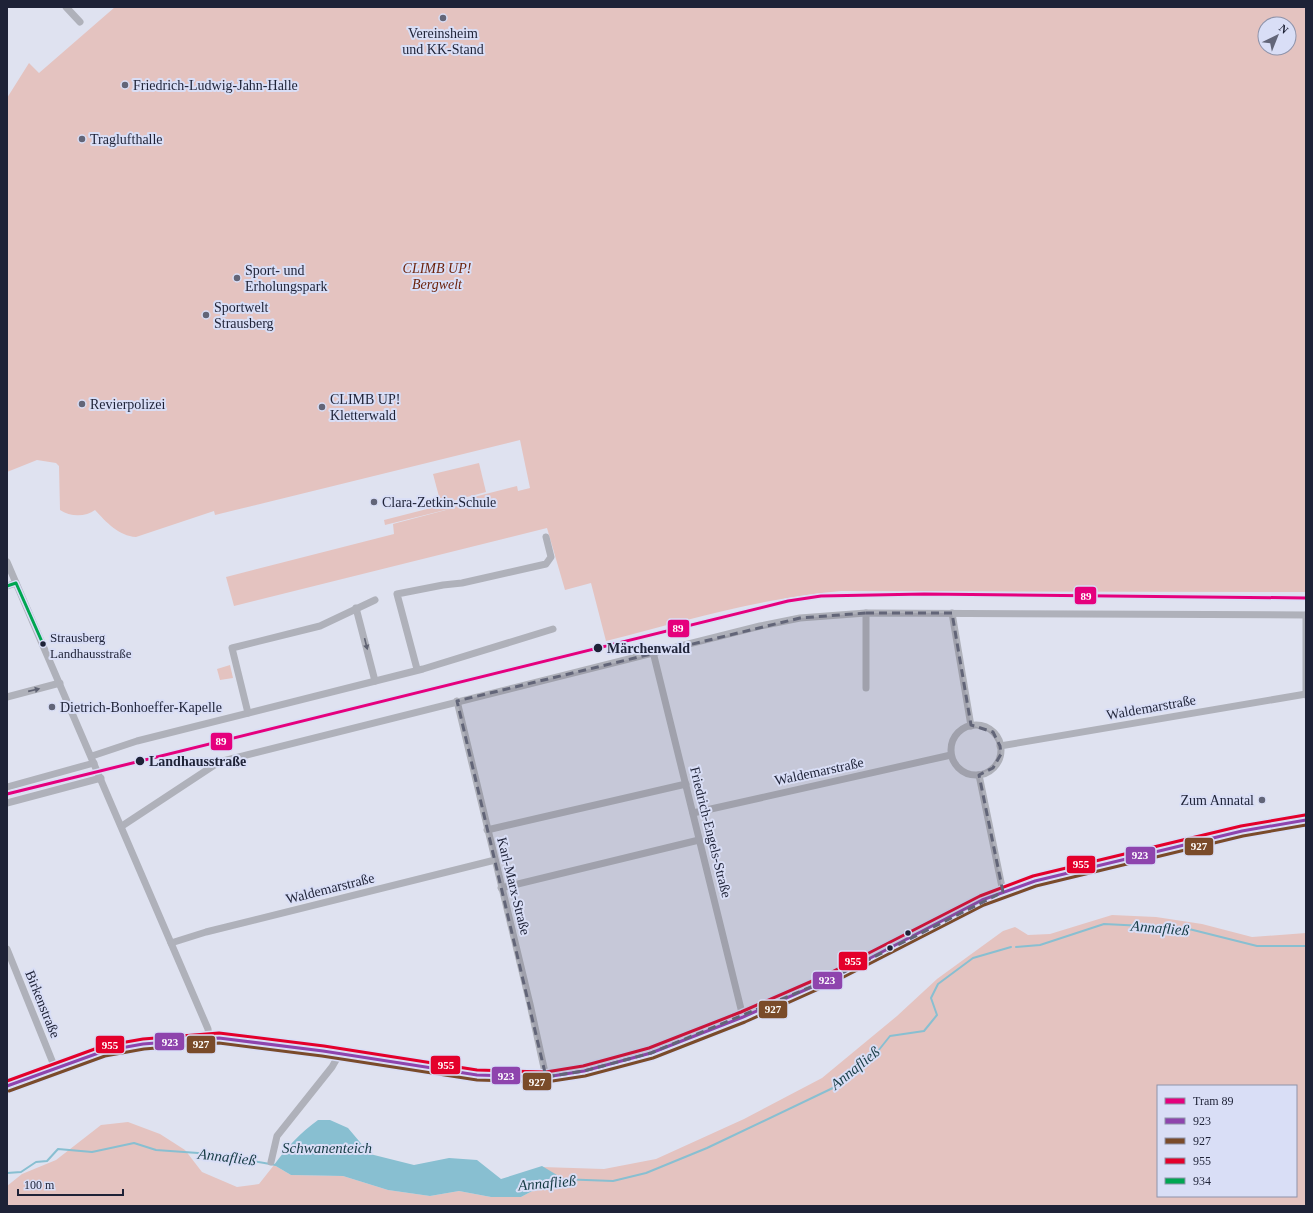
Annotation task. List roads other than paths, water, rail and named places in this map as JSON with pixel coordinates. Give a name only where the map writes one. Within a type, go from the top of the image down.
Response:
[{"type":"main road","points":[[7,1086],[87,1056],[118,1048],[143,1044],[209,1038],[233,1038],[340,1053],[477,1075],[546,1077],[584,1071],[645,1055],[743,1017],[828,980],[949,917],[1003,892],[1035,881],[1242,831],[1306,820]]},
{"type":"street","points":[[66,7],[80,22]]},
{"type":"street","points":[[417,669],[397,594],[443,585],[462,584],[546,564],[551,557],[546,537]]},
{"type":"street","points":[[7,562],[122,826],[208,1029],[209,1038]]},
{"type":"street","points":[[7,586],[16,583]]},
{"type":"street","points":[[248,713],[232,648],[320,626],[375,600]]},
{"type":"street","points":[[356,608],[375,681]]},
{"type":"street","points":[[866,613],[866,688]]},
{"type":"street","points":[[122,826],[219,762],[653,652],[792,619],[866,613],[1306,615]]},
{"type":"street","points":[[952,613],[971,726]]},
{"type":"street","name":"Waldemarstraße","points":[[1000,746],[1306,694],[1306,615]]},
{"type":"street","points":[[7,787],[93,759],[137,741],[461,658],[553,629]]},
{"type":"street","name":"Friedrich-Engels-Straße","points":[[653,652],[743,1017]]},
{"type":"street","points":[[7,697],[60,683]]},
{"type":"street","name":"Karl-Marx-Straße","points":[[457,701],[546,1077]]},
{"type":"street","points":[[971,726],[986,727],[992,732],[1000,746],[1001,754],[994,768],[979,775],[965,772],[954,762],[951,748],[954,738],[962,730],[971,726]]},
{"type":"street","name":"Waldemarstraße","points":[[693,813],[952,755]]},
{"type":"street","points":[[979,775],[1003,892]]},
{"type":"street","points":[[7,803],[101,778]]},
{"type":"street","points":[[487,830],[686,784]]},
{"type":"street","points":[[501,888],[699,840]]},
{"type":"street","name":"Waldemarstraße","points":[[171,944],[206,932],[495,860]]},
{"type":"street","name":"Birkenstraße","points":[[7,949],[56,1068]]},
{"type":"street","points":[[271,1162],[277,1136],[332,1067],[340,1053]]},
{"type":"water","name":"Schwanenteich","points":[[318,1120],[330,1120],[348,1128],[370,1154],[414,1165],[449,1158],[477,1160],[501,1179],[542,1166],[562,1178],[559,1183],[536,1189],[521,1197],[491,1197],[459,1191],[430,1196],[388,1190],[343,1176],[291,1175],[274,1165],[294,1141]]},
{"type":"waterway","name":"Annafließ","points":[[1016,947],[1040,945],[1104,924],[1185,928],[1257,946],[1306,946]]},
{"type":"waterway","name":"Annafließ","points":[[559,1179],[613,1181],[646,1173],[707,1148],[837,1086],[874,1056],[890,1036],[924,1031],[937,1015],[931,998],[938,984],[973,958],[1011,947]]},
{"type":"waterway","name":"Annafließ","points":[[7,1173],[21,1172],[36,1162],[47,1161],[58,1149],[92,1152],[134,1143],[156,1150],[212,1154],[276,1165]]},
{"type":"tram line","name":"89","points":[[7,794],[788,601],[821,596],[924,594],[1306,598]]},
{"type":"place","name":"Vereinsheim und KK-Stand","points":[[443,18]]},
{"type":"place","name":"Friedrich-Ludwig-Jahn-Halle","points":[[125,85]]},
{"type":"place","name":"Traglufthalle","points":[[82,139]]},
{"type":"place","name":"Sport- und Erholungspark","points":[[237,278]]},
{"type":"place","name":"Sportwelt Strausberg","points":[[206,315]]},
{"type":"place","name":"Revierpolizei","points":[[82,404]]},
{"type":"place","name":"CLIMB UP! Kletterwald","points":[[322,407]]},
{"type":"place","name":"Clara-Zetkin-Schule","points":[[374,502]]},
{"type":"place","name":"Strausberg Landhausstraße","points":[[43,644]]},
{"type":"place","name":"Märchenwald","points":[[598,648]]},
{"type":"place","name":"Dietrich-Bonhoeffer-Kapelle","points":[[52,707]]},
{"type":"place","name":"Landhausstraße","points":[[140,761]]},
{"type":"place","name":"Zum Annatal","points":[[1262,800]]},
{"type":"park label","name":"CLIMB UP! Bergwelt","points":[[437,276]]}]
